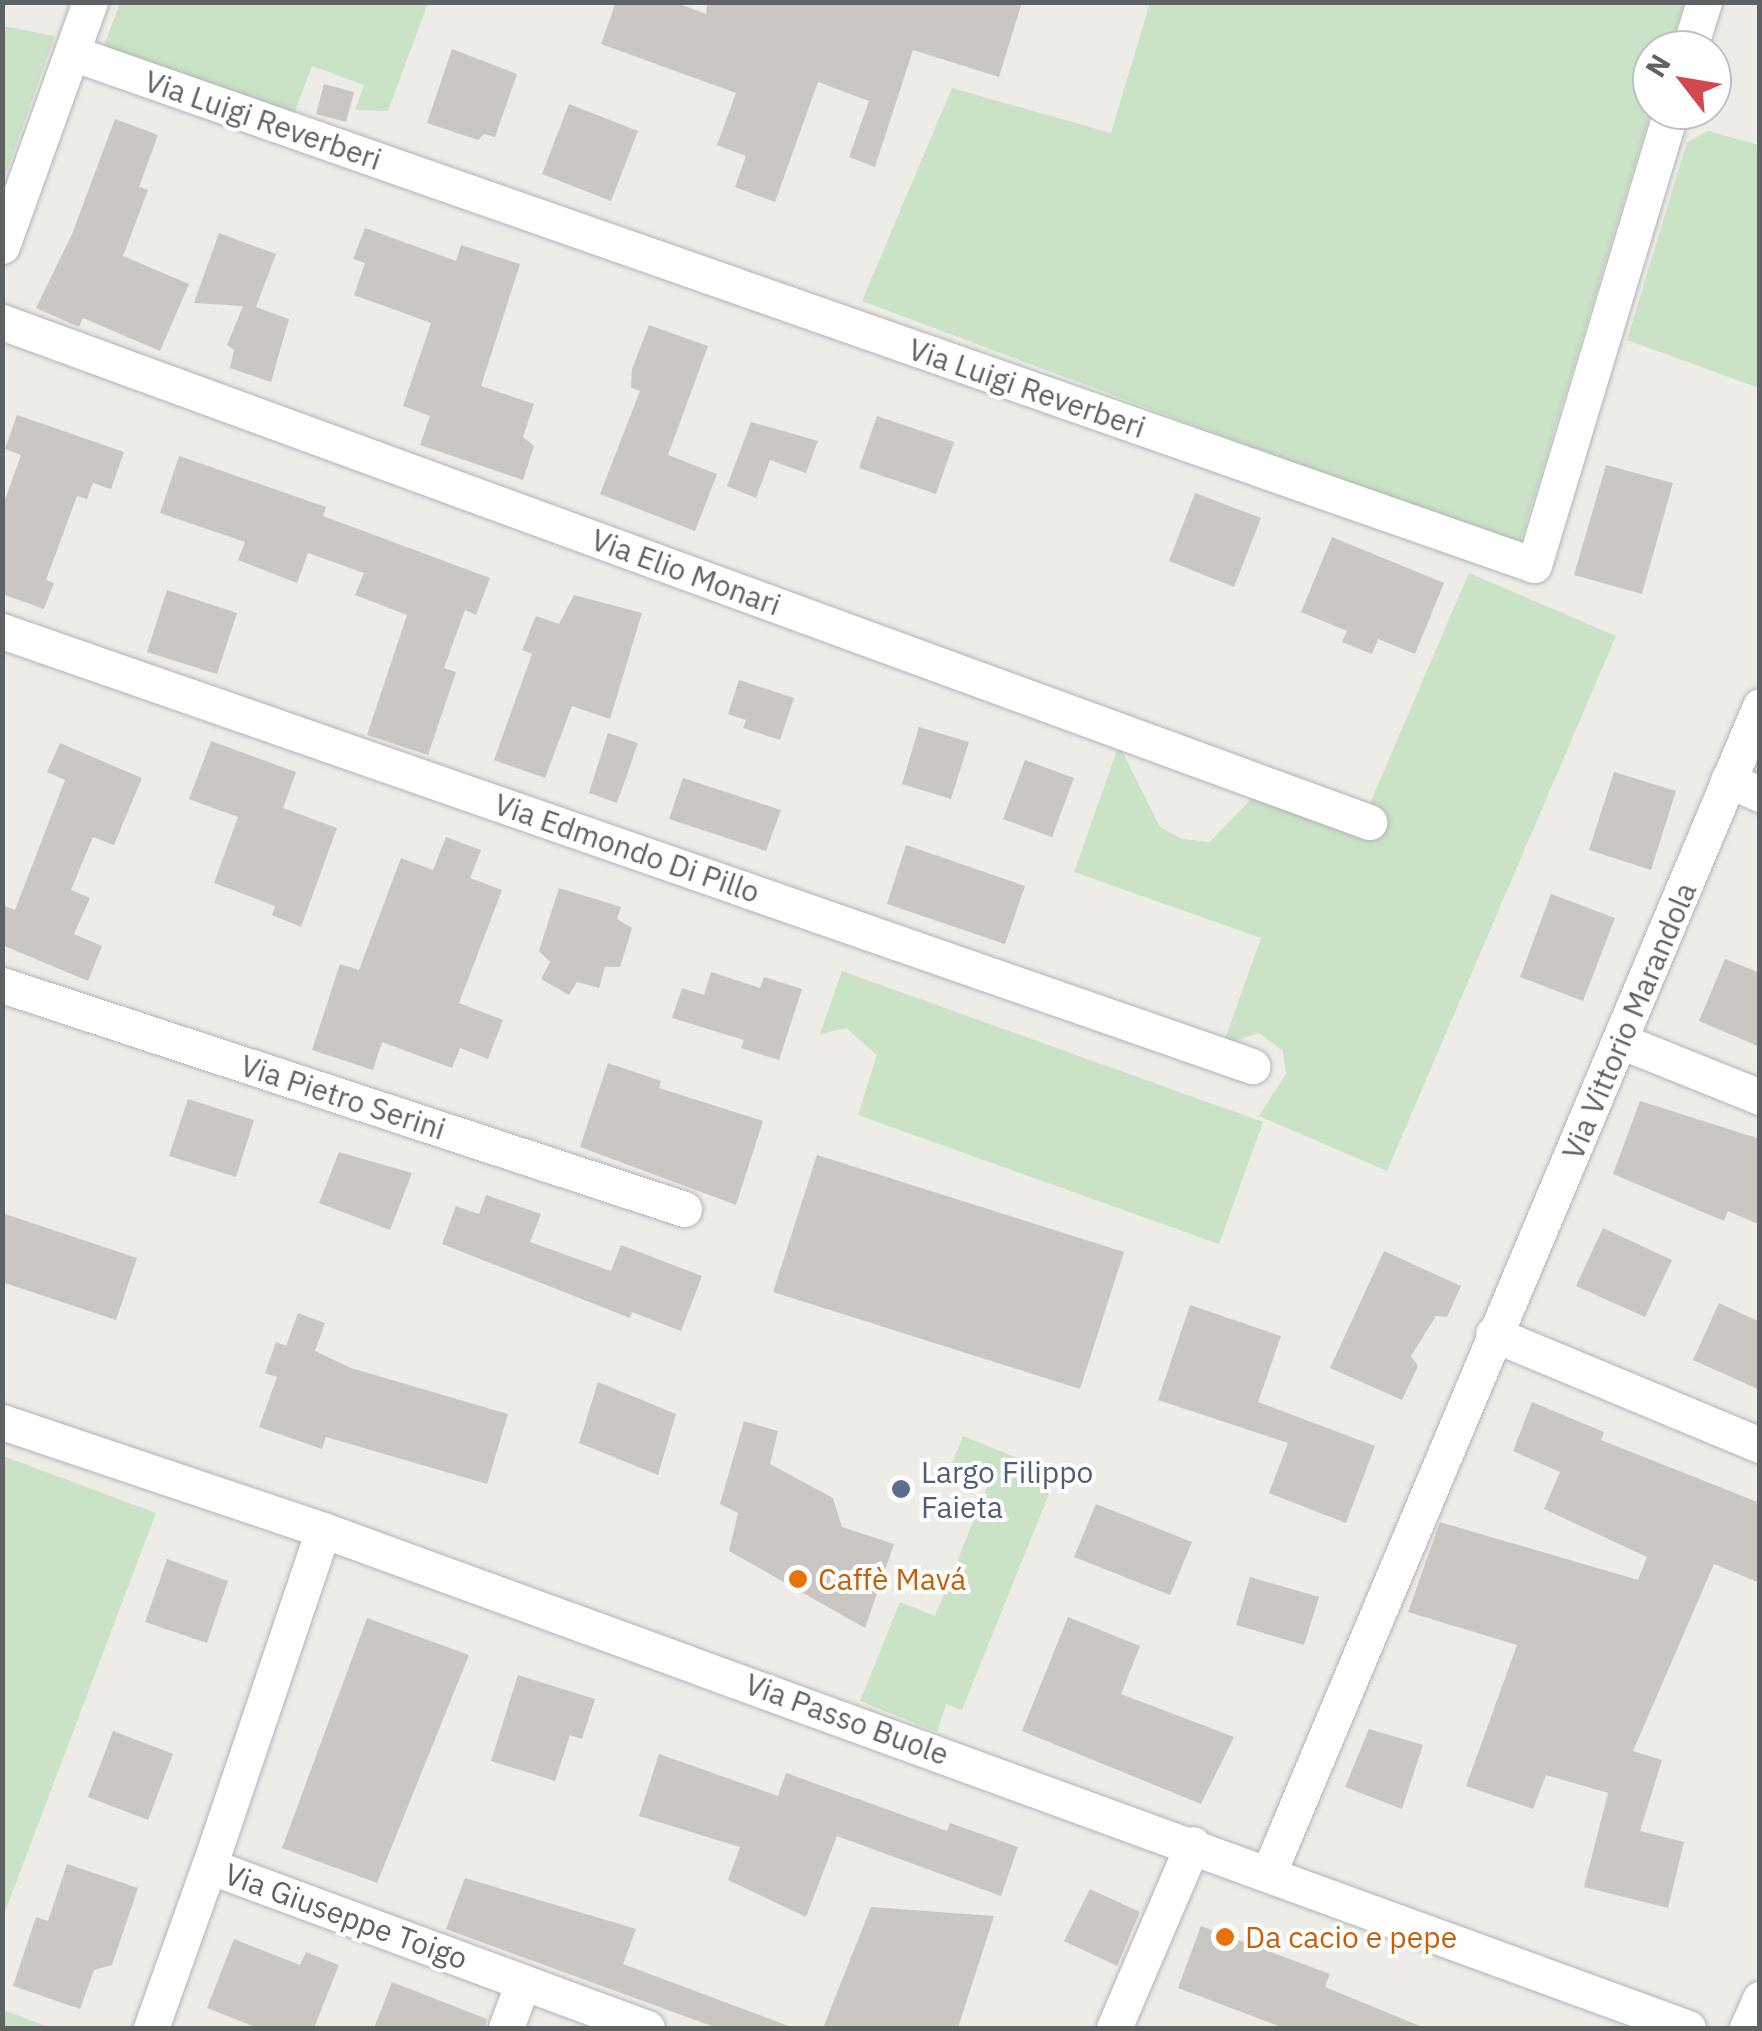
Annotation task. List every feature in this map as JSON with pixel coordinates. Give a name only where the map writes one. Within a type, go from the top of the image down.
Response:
[{"type":"street","points":[[2,246],[90,2]]},
{"type":"street","points":[[1696,30],[1704,2]]},
{"type":"street","name":"Via Luigi Reverberi","points":[[72,54],[1534,565],[1665,130]]},
{"type":"street","name":"Via Elio Monari","points":[[2,322],[1369,822]]},
{"type":"street","name":"Via Edmondo Di Pillo","points":[[2,631],[1252,1066]]},
{"type":"street","name":"Via Vittorio Marandola","points":[[1269,1872],[1494,1334],[1623,1042],[1744,787],[1760,706]]},
{"type":"street","name":"Via Pietro Serini","points":[[2,984],[684,1209]]},
{"type":"street","points":[[1623,1042],[1760,1097]]},
{"type":"street","points":[[1494,1334],[1760,1445]]},
{"type":"street","name":"Via Passo Buole","points":[[2,1422],[324,1530],[1193,1844],[1688,2028]]},
{"type":"street","name":"Via Giuseppe Toigo","points":[[324,1530],[209,1866],[647,2028]]},
{"type":"street","points":[[1114,2028],[1193,1844]]},
{"type":"street","points":[[150,2028],[209,1866]]},
{"type":"street","points":[[506,2028],[523,1982]]},
{"type":"street","points":[[1747,2028],[1760,1999]]},
{"type":"green space","points":[[1665,2],[1683,6],[1676,30],[1632,30],[1632,130],[1645,130],[1519,547],[862,301],[952,88],[1111,133],[1150,3]]},
{"type":"green space","points":[[120,3],[428,3],[388,111],[355,110],[364,85],[312,66],[293,117],[103,48]]},
{"type":"green space","points":[[2,26],[55,36],[3,182]]},
{"type":"green space","points":[[1708,131],[1759,145],[1759,388],[1627,340],[1687,142]]},
{"type":"green space","points":[[1469,573],[1616,636],[1387,1171],[1259,1116],[1286,1074],[1283,1051],[1259,1033],[1223,1045],[1261,938],[1074,872],[1119,745],[1160,827],[1182,839],[1210,842],[1258,792],[1368,808]]},
{"type":"green space","points":[[842,971],[1263,1122],[1219,1244],[858,1115],[877,1055],[846,1028],[820,1034]]},
{"type":"green space","points":[[963,1436],[1057,1474],[962,1710],[946,1704],[937,1732],[860,1701],[900,1602],[935,1616],[990,1480],[952,1464]]},
{"type":"green space","points":[[3,1456],[156,1513],[3,1917]]},
{"type":"green space","points":[[3,2010],[51,2028],[3,2028]]},
{"type":"building","points":[[616,2],[674,2],[706,14],[707,2],[1022,2],[999,77],[913,50],[875,167],[849,157],[869,101],[818,82],[775,202],[735,187],[746,156],[717,145],[736,93],[601,44]]},
{"type":"building","points":[[452,49],[517,74],[495,137],[484,134],[478,140],[427,123]]},
{"type":"building","points":[[324,84],[354,92],[346,122],[316,114]]},
{"type":"building","points":[[569,104],[638,131],[611,201],[542,174]]},
{"type":"building","points":[[115,119],[158,135],[139,187],[148,190],[123,256],[189,284],[160,351],[83,318],[79,327],[36,308],[72,234]]},
{"type":"building","points":[[365,228],[456,261],[461,245],[520,264],[481,386],[534,404],[523,437],[534,446],[523,480],[420,445],[430,416],[403,406],[431,323],[354,295],[365,263],[353,259]]},
{"type":"building","points":[[219,233],[276,254],[256,307],[289,319],[271,382],[230,368],[234,350],[227,345],[243,306],[194,303]]},
{"type":"building","points":[[649,325],[708,346],[668,455],[717,474],[695,531],[600,494],[640,391],[631,388],[632,369]]},
{"type":"building","points":[[17,415],[124,452],[111,489],[93,483],[87,499],[77,496],[46,580],[54,583],[44,609],[2,594],[2,508],[21,455],[5,449]]},
{"type":"building","points":[[877,416],[954,442],[936,494],[859,468]]},
{"type":"building","points":[[751,422],[818,441],[806,473],[770,460],[756,498],[727,486]]},
{"type":"building","points":[[179,456],[326,507],[323,516],[490,578],[476,615],[465,610],[444,668],[456,672],[428,755],[367,735],[407,615],[355,595],[364,573],[308,553],[297,583],[238,560],[245,542],[160,513]]},
{"type":"building","points":[[1606,465],[1673,483],[1642,594],[1574,575]]},
{"type":"building","points":[[1195,493],[1261,518],[1234,587],[1169,561]]},
{"type":"building","points":[[1332,537],[1444,583],[1415,654],[1378,639],[1372,654],[1342,642],[1347,631],[1301,612]]},
{"type":"building","points":[[167,590],[237,613],[217,674],[147,652]]},
{"type":"building","points":[[574,595],[642,613],[610,719],[572,706],[545,778],[494,760],[532,654],[522,650],[536,616],[559,624]]},
{"type":"building","points":[[739,680],[794,698],[780,740],[743,728],[746,720],[728,714]]},
{"type":"building","points":[[919,727],[969,742],[951,799],[902,784]]},
{"type":"building","points":[[608,733],[638,743],[617,803],[589,793]]},
{"type":"building","points":[[211,741],[296,772],[283,808],[337,828],[301,927],[272,915],[275,906],[214,883],[238,817],[189,799]]},
{"type":"building","points":[[60,743],[142,778],[114,845],[93,837],[71,890],[90,898],[74,934],[102,946],[88,981],[2,945],[2,905],[15,910],[65,780],[47,772]]},
{"type":"building","points":[[1025,760],[1074,778],[1052,837],[1003,819]]},
{"type":"building","points":[[1614,772],[1676,791],[1651,870],[1589,850]]},
{"type":"building","points":[[683,778],[781,810],[766,851],[669,819]]},
{"type":"building","points":[[446,837],[481,850],[470,878],[502,890],[459,1003],[503,1020],[488,1059],[460,1048],[452,1068],[382,1042],[373,1070],[312,1050],[340,964],[359,970],[401,858],[433,870]]},
{"type":"building","points":[[906,845],[1025,886],[1005,944],[887,904]]},
{"type":"building","points":[[559,888],[621,907],[617,919],[632,928],[620,967],[605,967],[599,988],[577,982],[569,995],[541,979],[550,962],[539,951]]},
{"type":"building","points":[[1551,894],[1615,918],[1583,1001],[1520,977]]},
{"type":"building","points":[[1725,959],[1760,973],[1760,1047],[1699,1021]]},
{"type":"building","points":[[711,972],[760,988],[764,977],[802,989],[779,1060],[741,1048],[744,1040],[672,1018],[682,988],[704,995]]},
{"type":"building","points":[[608,1063],[661,1081],[659,1088],[763,1121],[736,1205],[580,1147]]},
{"type":"building","points":[[188,1099],[254,1120],[236,1177],[169,1156]]},
{"type":"building","points":[[1640,1101],[1760,1139],[1760,1225],[1728,1211],[1724,1221],[1613,1174]]},
{"type":"building","points":[[339,1152],[412,1173],[390,1230],[319,1203]]},
{"type":"building","points":[[817,1155],[1124,1252],[1080,1389],[773,1292]]},
{"type":"building","points":[[486,1195],[541,1214],[530,1242],[611,1271],[621,1245],[702,1276],[681,1331],[632,1312],[630,1318],[442,1244],[456,1206],[479,1214]]},
{"type":"building","points":[[2,1213],[137,1258],[116,1320],[2,1282]]},
{"type":"building","points":[[1603,1228],[1672,1260],[1645,1317],[1576,1286]]},
{"type":"building","points":[[1384,1251],[1461,1286],[1447,1317],[1436,1316],[1411,1356],[1418,1366],[1402,1400],[1330,1368]]},
{"type":"building","points":[[1719,1303],[1760,1322],[1760,1390],[1693,1360]]},
{"type":"building","points":[[1190,1305],[1281,1336],[1258,1402],[1375,1446],[1346,1523],[1269,1493],[1288,1443],[1158,1400]]},
{"type":"building","points":[[298,1313],[325,1323],[315,1351],[351,1368],[508,1414],[487,1484],[326,1437],[322,1449],[259,1427],[277,1377],[265,1373],[276,1342],[286,1346]]},
{"type":"building","points":[[598,1382],[676,1414],[658,1475],[579,1443]]},
{"type":"building","points":[[1532,1402],[1604,1432],[1601,1440],[1760,1503],[1760,1583],[1714,1564],[1633,1751],[1662,1760],[1640,1831],[1684,1842],[1668,1908],[1584,1887],[1608,1793],[1546,1775],[1533,1809],[1466,1786],[1517,1645],[1408,1612],[1440,1522],[1638,1580],[1647,1557],[1544,1509],[1560,1472],[1513,1451]]},
{"type":"building","points":[[744,1421],[778,1431],[770,1464],[833,1498],[842,1527],[894,1544],[865,1628],[729,1551],[738,1513],[720,1504]]},
{"type":"building","points":[[1096,1504],[1192,1542],[1170,1595],[1074,1557]]},
{"type":"building","points":[[167,1559],[228,1581],[207,1643],[145,1622]]},
{"type":"building","points":[[1250,1577],[1319,1597],[1304,1645],[1236,1625]]},
{"type":"building","points":[[1068,1617],[1140,1646],[1121,1694],[1234,1737],[1201,1804],[1022,1731]]},
{"type":"building","points":[[367,1618],[469,1655],[377,1883],[282,1848]]},
{"type":"building","points":[[518,1675],[595,1699],[582,1739],[570,1735],[555,1781],[491,1761]]},
{"type":"building","points":[[1369,1729],[1423,1745],[1402,1809],[1345,1787]]},
{"type":"building","points":[[113,1731],[173,1754],[148,1820],[88,1797]]},
{"type":"building","points":[[659,1754],[778,1796],[786,1773],[947,1831],[950,1823],[1018,1847],[1001,1896],[837,1836],[806,1917],[728,1880],[740,1847],[639,1816]]},
{"type":"building","points":[[67,1864],[138,1888],[112,1965],[94,1970],[80,2009],[13,1986],[36,1917],[48,1921]]},
{"type":"building","points":[[465,1878],[636,1929],[623,1964],[794,2028],[717,2028],[446,1929]]},
{"type":"building","points":[[1090,1889],[1140,1912],[1117,1966],[1064,1941]]},
{"type":"building","points":[[871,1907],[994,1916],[958,2028],[823,2028]]},
{"type":"building","points":[[1201,1926],[1330,1974],[1325,1987],[1425,2028],[1284,2028],[1178,1988]]},
{"type":"building","points":[[234,1939],[300,1965],[306,1952],[339,1965],[314,2028],[258,2028],[207,2008]]},
{"type":"building","points":[[392,1982],[487,2019],[485,2028],[374,2028]]},
{"type":"place","name":"Largo Filippo Faieta","points":[[901,1489]]},
{"type":"place","name":"Caffè Mavá","points":[[798,1579]]},
{"type":"place","name":"Da cacio e pepe","points":[[1225,1937]]}]
